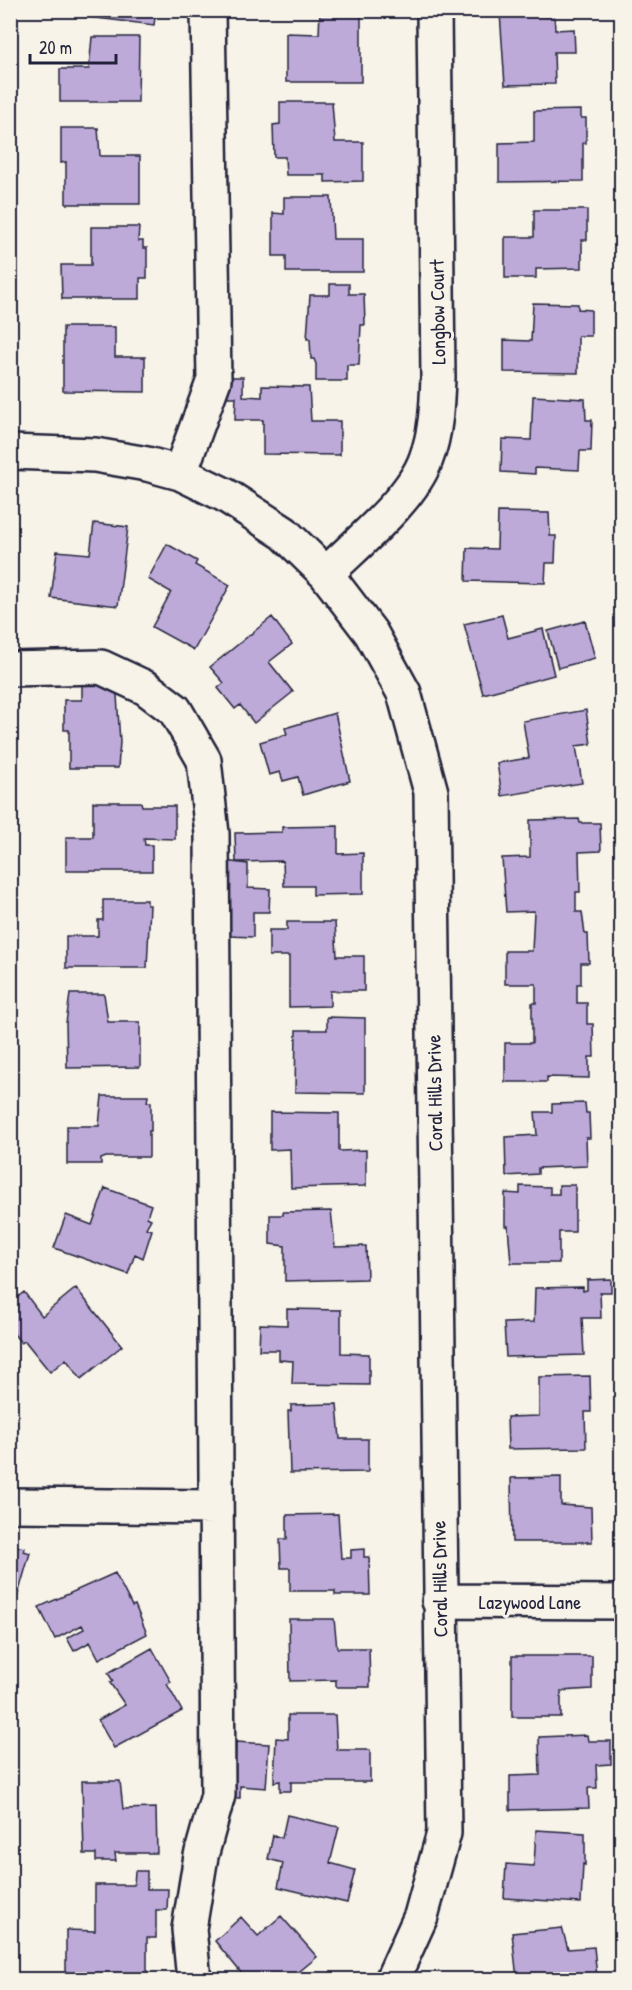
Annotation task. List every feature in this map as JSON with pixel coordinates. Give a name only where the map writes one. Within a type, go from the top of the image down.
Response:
[{"type":"street","points":[[180,473],[214,380],[208,10]]},
{"type":"street","name":"Longbow Court","points":[[326,574],[408,493],[426,460],[436,418],[438,377],[434,10]]},
{"type":"street","name":"Coral Hills Drive","points":[[10,452],[95,455],[147,464],[180,473],[225,495],[284,533],[326,574],[371,633],[404,693],[431,792],[444,1833],[421,1916],[392,1980]]},
{"type":"street","points":[[10,669],[101,667],[146,688],[175,710],[204,760],[212,834],[218,1795],[201,1856],[189,1929],[194,1980]]},
{"type":"street","points":[[10,1505],[215,1507]]},
{"type":"street","name":"Lazywood Lane","points":[[440,1601],[621,1602]]},
{"type":"building","points":[[73,10],[156,10],[154,25],[72,15]]},
{"type":"building","points":[[320,10],[361,10],[361,82],[286,82],[286,33],[319,34]]},
{"type":"building","points":[[554,12],[555,30],[574,29],[575,52],[554,52],[555,84],[505,85],[500,13]]},
{"type":"building","points":[[92,37],[139,37],[138,102],[60,102],[60,69],[89,69]]},
{"type":"building","points":[[280,102],[332,102],[335,142],[363,142],[363,181],[325,182],[325,175],[286,175],[285,157],[274,157],[273,125],[280,124]]},
{"type":"building","points":[[581,110],[581,118],[586,118],[586,143],[583,143],[583,181],[499,182],[499,143],[534,142],[534,111]]},
{"type":"building","points":[[61,128],[98,128],[100,156],[140,156],[140,204],[66,204],[66,162],[61,163]]},
{"type":"building","points":[[284,197],[331,197],[333,239],[363,239],[363,272],[286,272],[286,256],[273,256],[273,213],[284,214]]},
{"type":"building","points":[[534,210],[587,210],[587,240],[582,240],[582,268],[536,269],[536,278],[505,278],[505,237],[534,237]]},
{"type":"building","points":[[91,227],[139,227],[138,241],[143,241],[143,248],[147,248],[147,278],[140,278],[140,299],[62,299],[61,265],[91,265]]},
{"type":"building","points":[[330,284],[349,284],[349,294],[364,294],[365,325],[361,325],[359,365],[347,365],[347,381],[316,381],[316,364],[314,359],[311,359],[310,339],[307,339],[310,295],[330,295]]},
{"type":"building","points":[[533,303],[578,304],[578,309],[591,310],[591,336],[578,336],[578,373],[504,372],[504,340],[531,341]]},
{"type":"building","points":[[63,327],[115,327],[115,357],[145,357],[145,392],[63,391]]},
{"type":"building","points":[[225,377],[243,377],[243,396],[262,397],[262,386],[309,387],[311,421],[340,421],[340,455],[263,454],[263,420],[235,420],[236,397],[224,397]]},
{"type":"building","points":[[533,396],[585,399],[586,420],[592,420],[591,451],[580,451],[579,470],[535,468],[535,474],[501,472],[502,439],[531,440]]},
{"type":"building","points":[[498,512],[549,513],[550,536],[556,536],[555,563],[546,563],[545,583],[466,581],[467,548],[497,549]]},
{"type":"building","points":[[94,523],[128,527],[118,606],[51,598],[57,551],[90,554]]},
{"type":"building","points":[[167,544],[197,561],[195,565],[230,585],[194,650],[152,627],[171,592],[148,579]]},
{"type":"building","points":[[502,615],[508,638],[543,629],[554,675],[483,694],[464,624]]},
{"type":"building","points":[[272,617],[292,644],[269,662],[293,692],[254,723],[240,705],[235,709],[218,688],[224,683],[210,667]]},
{"type":"building","points":[[585,621],[595,658],[558,668],[548,631]]},
{"type":"building","points":[[82,675],[116,680],[120,742],[118,768],[69,768],[69,730],[64,730],[64,700],[82,700]]},
{"type":"building","points":[[586,710],[591,744],[576,746],[582,783],[502,796],[497,763],[529,758],[523,721]]},
{"type":"building","points":[[335,713],[350,781],[303,795],[298,777],[283,781],[280,772],[269,775],[260,742],[287,734],[285,728]]},
{"type":"building","points":[[93,802],[141,802],[142,806],[175,806],[175,839],[144,838],[145,845],[152,845],[152,871],[66,871],[66,837],[93,837]]},
{"type":"building","points":[[579,819],[580,823],[600,823],[601,851],[579,852],[580,892],[576,892],[576,912],[582,912],[585,934],[588,934],[589,963],[581,963],[581,984],[577,984],[577,1003],[587,1003],[587,1024],[593,1024],[594,1057],[589,1057],[589,1078],[547,1077],[547,1082],[505,1082],[505,1043],[532,1043],[532,1003],[536,1003],[536,984],[505,984],[505,951],[532,951],[534,911],[506,912],[502,858],[530,857],[530,820]]},
{"type":"building","points":[[338,826],[338,854],[363,853],[363,894],[313,895],[313,886],[284,886],[283,861],[236,862],[235,833],[282,832],[282,827]]},
{"type":"building","points":[[224,861],[248,864],[248,888],[270,889],[269,912],[253,912],[253,937],[229,936]]},
{"type":"building","points":[[103,900],[147,900],[147,905],[150,905],[147,968],[66,968],[66,936],[98,936],[98,920],[103,920]]},
{"type":"building","points":[[287,922],[335,922],[337,956],[364,956],[364,991],[330,991],[330,1006],[289,1007],[289,956],[269,956],[269,930],[287,930]]},
{"type":"building","points":[[70,994],[104,994],[108,1022],[140,1022],[140,1067],[67,1068],[66,1023]]},
{"type":"building","points":[[327,1017],[365,1018],[365,1093],[295,1092],[296,1030],[327,1030]]},
{"type":"building","points":[[102,1096],[148,1096],[147,1102],[151,1102],[149,1157],[106,1157],[101,1159],[101,1164],[67,1164],[67,1126],[99,1126]]},
{"type":"building","points":[[585,1103],[586,1113],[589,1113],[590,1138],[586,1138],[587,1166],[538,1168],[538,1174],[506,1176],[505,1137],[537,1135],[535,1112],[552,1112],[552,1104]]},
{"type":"building","points":[[270,1112],[339,1113],[339,1151],[366,1150],[366,1186],[291,1188],[290,1149],[270,1150]]},
{"type":"building","points":[[559,1185],[575,1185],[575,1232],[559,1232],[559,1263],[511,1263],[508,1226],[505,1226],[505,1193],[520,1194],[520,1186],[550,1187],[550,1194],[559,1194]]},
{"type":"building","points":[[105,1188],[151,1205],[147,1217],[151,1219],[146,1228],[152,1230],[143,1258],[135,1254],[128,1274],[54,1248],[66,1215],[92,1225]]},
{"type":"building","points":[[331,1211],[335,1247],[366,1246],[367,1279],[285,1281],[285,1246],[270,1244],[270,1215],[283,1215],[283,1212]]},
{"type":"building","points":[[611,1279],[611,1292],[600,1292],[601,1318],[582,1318],[584,1355],[506,1357],[504,1323],[534,1322],[535,1288],[583,1287],[583,1291],[587,1290],[587,1280]]},
{"type":"building","points":[[76,1288],[122,1346],[81,1379],[66,1359],[50,1372],[25,1341],[21,1343],[10,1329],[10,1303],[24,1292],[42,1316]]},
{"type":"building","points":[[287,1309],[341,1310],[341,1353],[369,1354],[369,1385],[292,1384],[293,1361],[279,1360],[279,1350],[259,1350],[260,1324],[287,1325]]},
{"type":"building","points":[[590,1376],[591,1412],[585,1412],[586,1448],[508,1449],[507,1417],[539,1416],[539,1377]]},
{"type":"building","points":[[337,1404],[340,1439],[368,1439],[368,1472],[290,1473],[288,1411],[291,1411],[291,1405]]},
{"type":"building","points":[[561,1477],[561,1505],[591,1507],[592,1542],[512,1542],[511,1478]]},
{"type":"building","points":[[338,1514],[341,1558],[351,1558],[351,1550],[364,1549],[364,1557],[369,1557],[370,1595],[335,1595],[335,1591],[290,1591],[290,1568],[281,1568],[280,1539],[287,1539],[287,1515]]},
{"type":"building","points":[[10,1545],[25,1548],[24,1551],[30,1553],[17,1598],[10,1597]]},
{"type":"building","points":[[115,1573],[132,1606],[135,1605],[147,1634],[99,1659],[90,1642],[74,1651],[67,1638],[84,1629],[82,1625],[55,1639],[39,1607]]},
{"type":"building","points":[[289,1619],[334,1619],[337,1648],[369,1648],[370,1687],[336,1687],[336,1680],[290,1681]]},
{"type":"building","points":[[152,1648],[171,1682],[167,1684],[182,1711],[114,1748],[98,1720],[125,1705],[110,1683],[113,1681],[108,1673]]},
{"type":"building","points":[[512,1656],[592,1656],[592,1689],[561,1691],[561,1717],[512,1717]]},
{"type":"building","points":[[288,1715],[335,1715],[337,1750],[370,1750],[370,1782],[291,1782],[291,1791],[280,1791],[280,1781],[274,1782],[276,1738],[288,1739]]},
{"type":"building","points":[[587,1735],[588,1741],[611,1741],[611,1764],[596,1765],[597,1788],[588,1788],[589,1808],[510,1810],[510,1776],[540,1775],[539,1737]]},
{"type":"building","points":[[236,1742],[269,1744],[266,1788],[240,1786],[240,1798],[229,1798],[234,1786]]},
{"type":"building","points":[[82,1781],[120,1781],[123,1809],[156,1808],[157,1853],[115,1853],[116,1861],[96,1861],[96,1854],[84,1854]]},
{"type":"building","points":[[287,1815],[339,1827],[330,1863],[355,1870],[347,1903],[278,1887],[283,1863],[268,1859],[273,1835],[282,1838]]},
{"type":"building","points":[[536,1830],[585,1833],[585,1865],[583,1864],[581,1903],[504,1898],[506,1864],[534,1866]]},
{"type":"building","points":[[135,1871],[147,1871],[147,1889],[168,1889],[167,1910],[156,1910],[156,1938],[147,1938],[147,1976],[66,1977],[66,1930],[95,1931],[95,1885],[134,1885]]},
{"type":"building","points":[[281,1916],[317,1957],[289,1980],[247,1980],[215,1941],[241,1917],[258,1936]]},
{"type":"building","points":[[562,1928],[568,1949],[594,1947],[597,1977],[574,1980],[509,1980],[517,1979],[512,1933]]}]
